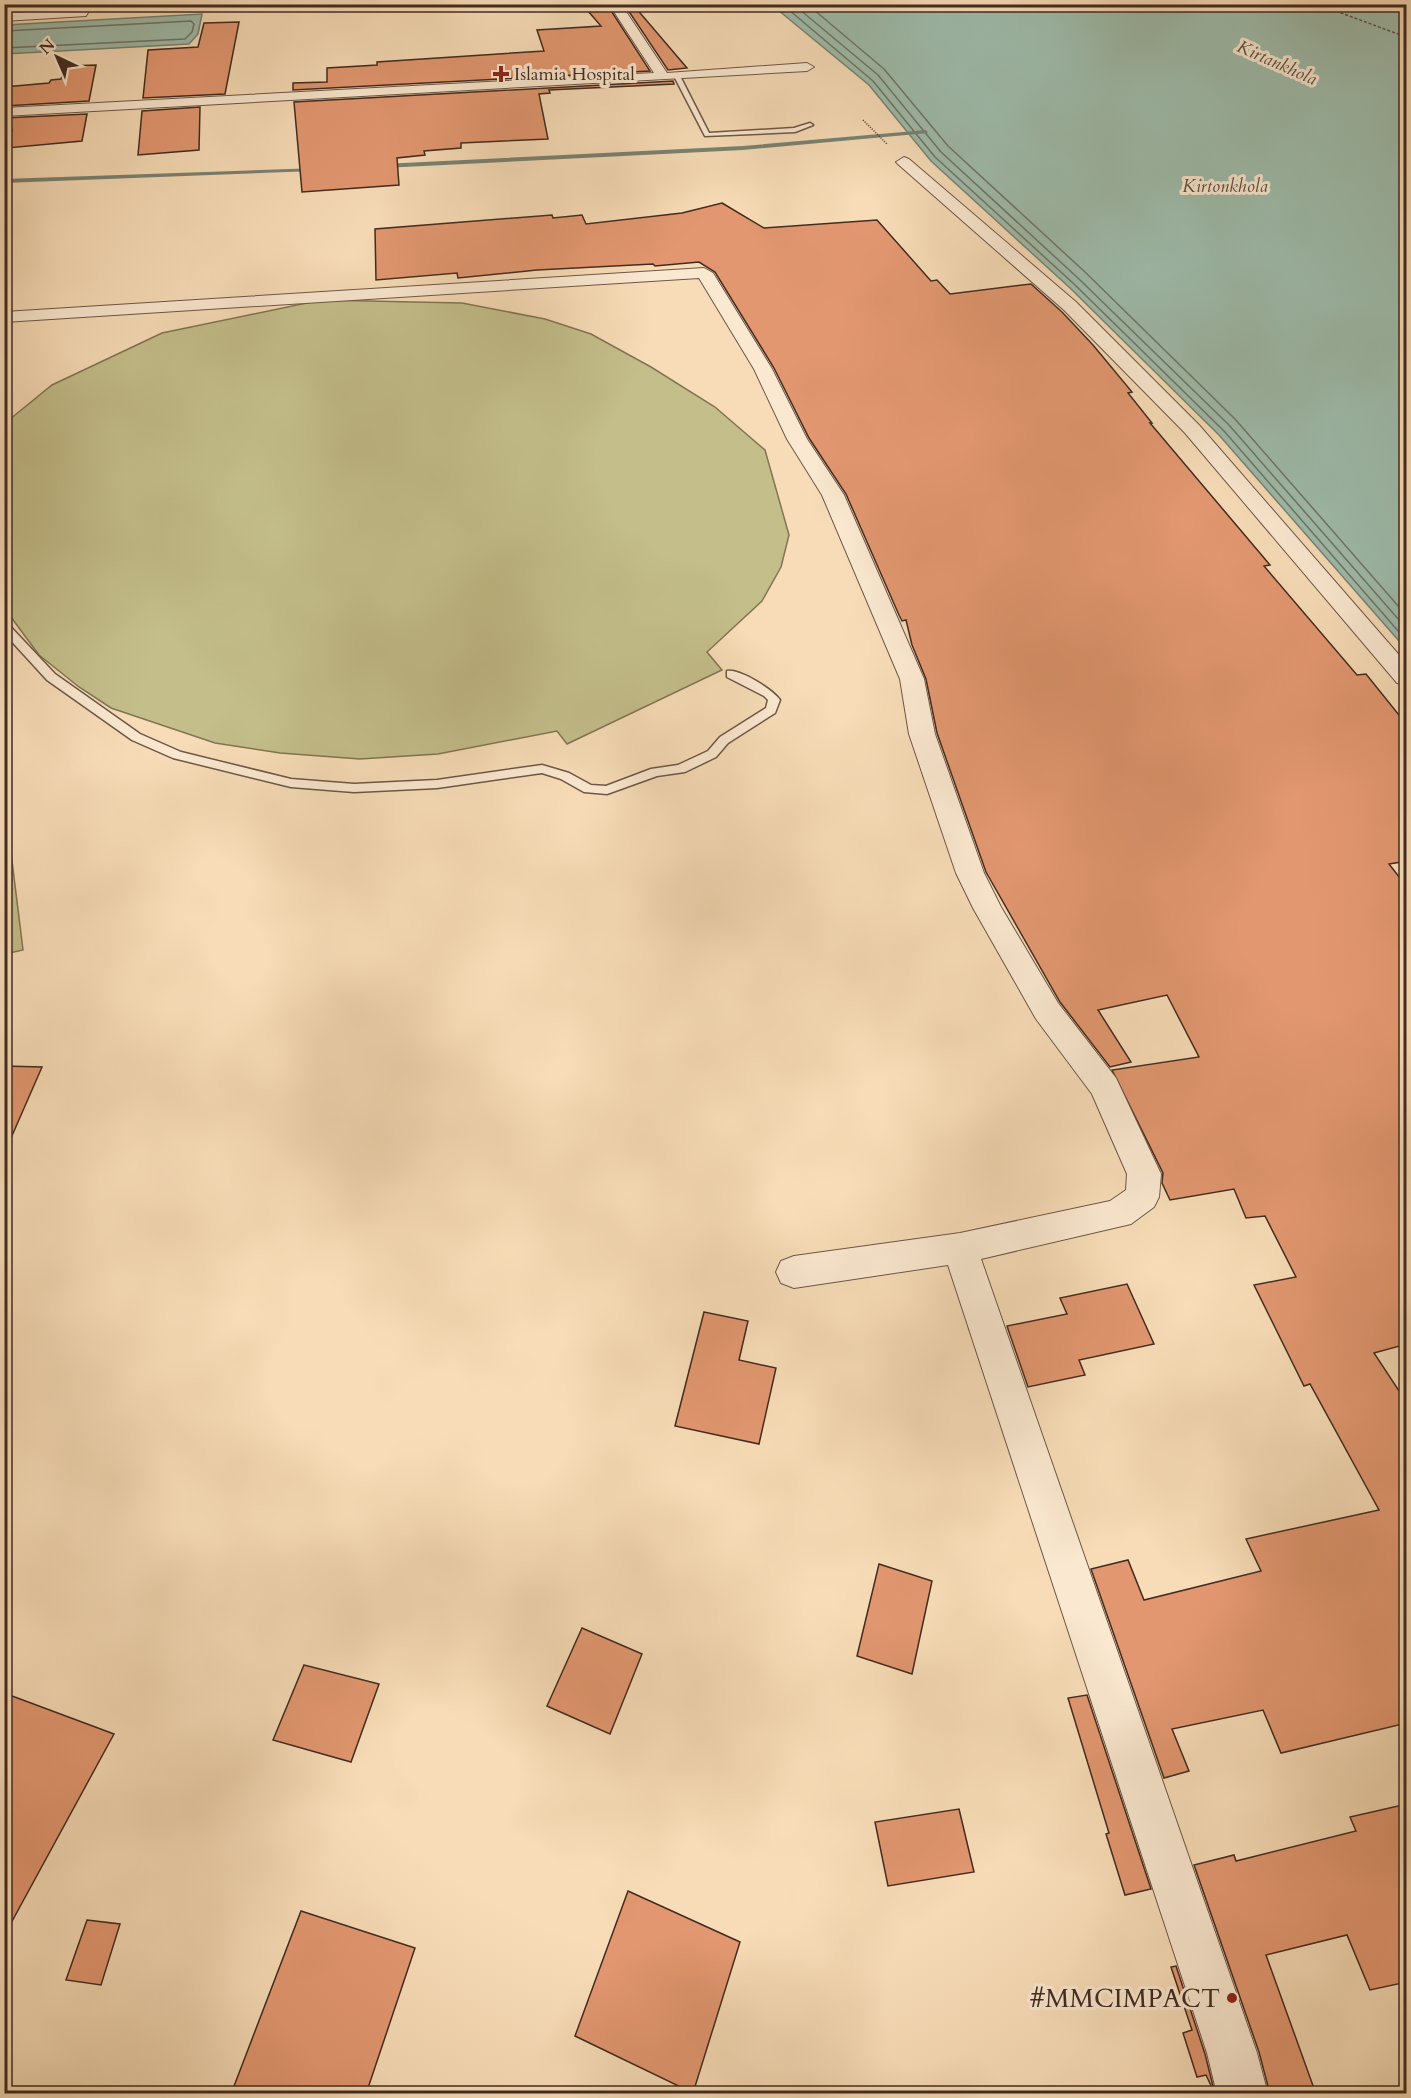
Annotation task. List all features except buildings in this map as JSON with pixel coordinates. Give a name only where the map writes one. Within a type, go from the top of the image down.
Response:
[{"type":"street","points":[[4,16],[81,13],[87,4]]},
{"type":"street","points":[[615,4],[670,76]]},
{"type":"street","points":[[4,112],[807,67]]},
{"type":"street","points":[[904,162],[1070,306],[1192,429],[1407,678]]},
{"type":"street","points":[[4,317],[704,273],[763,369],[797,439],[833,495],[912,679],[922,734],[956,837],[979,891],[1047,1011],[1105,1087],[1144,1174],[1142,1197],[1119,1214],[960,1248],[794,1272]]},
{"type":"street","points":[[960,1248],[1228,2041],[1243,2094]]},
{"type":"lane","points":[[670,76],[708,135],[795,130],[810,125]]},
{"type":"lane","points":[[4,626],[51,677],[136,737],[177,755],[226,768],[291,783],[354,788],[437,784],[542,769],[565,776],[588,789],[607,790],[655,772],[681,769],[712,754],[724,740],[771,710],[774,700],[768,693],[731,674]]},
{"type":"path","points":[[863,120],[904,162]]},
{"type":"shaded area","points":[[321,300],[462,303],[545,319],[591,334],[651,367],[715,407],[765,450],[789,535],[781,567],[762,601],[707,652],[722,670],[567,744],[557,731],[438,754],[360,759],[280,753],[215,743],[111,708],[79,687],[39,655],[5,609],[4,424],[52,385],[162,333]]},
{"type":"shaded area","points":[[4,796],[23,950],[5,954],[4,954]]},
{"type":"water","name":"Kirtonkhola","points":[[772,5],[1406,5],[1406,649],[1219,435],[1070,288],[931,161],[869,85]]},
{"type":"water","points":[[202,14],[198,34],[189,44],[5,54],[5,25]]},
{"type":"waterway","points":[[383,166],[743,148],[926,132]]},
{"type":"waterway","points":[[4,181],[315,169]]},
{"type":"ferry route","points":[[1317,4],[1406,37]]},
{"type":"place","name":"Islamia Hospital","points":[[501,74]]},
{"type":"place","name":"#MMCIMPACT","points":[[1232,1998]]},
{"type":"water label","name":"Kirtankhola","points":[[1277,63]]}]
